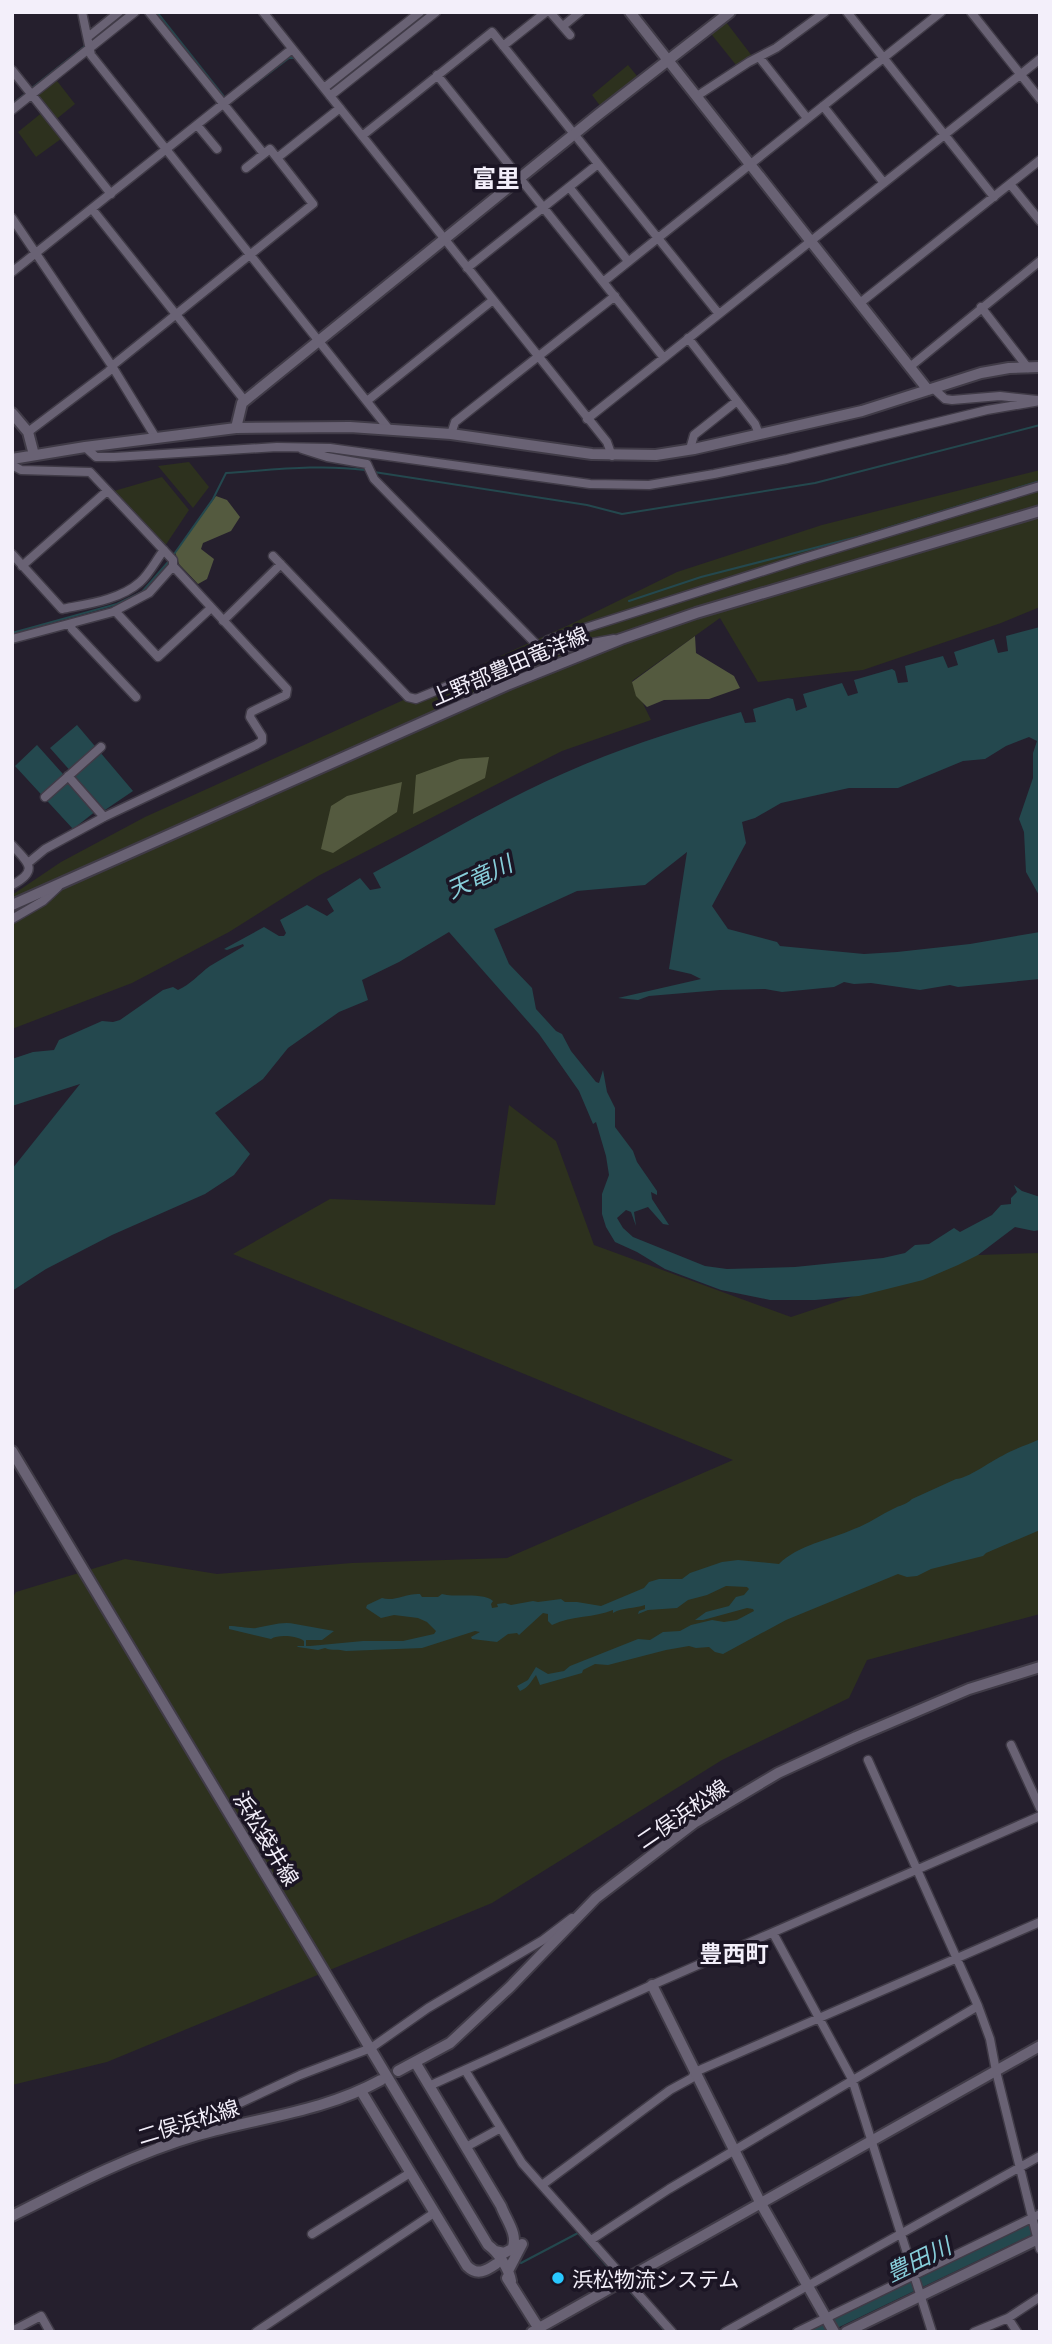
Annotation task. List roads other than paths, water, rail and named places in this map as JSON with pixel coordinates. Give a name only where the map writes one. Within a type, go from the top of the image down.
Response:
[{"type":"main road","points":[[630,12],[930,389]]},
{"type":"main road","points":[[236,428],[242,403],[730,12]]},
{"type":"main road","points":[[12,458],[236,428],[388,428],[612,456],[656,455],[862,411],[981,373],[1034,368]]},
{"type":"main road","points":[[12,413],[28,432],[34,455]]},
{"type":"main road","name":"上野部豊田竜洋線","points":[[12,905],[509,684],[621,639],[696,613],[1040,511]]},
{"type":"main road","name":"浜松袋井線","points":[[12,1451],[509,2276],[537,2330]]},
{"type":"main road","name":"二俣浜松線","points":[[398,2071],[460,2035],[596,1898],[694,1823],[778,1773],[856,1737],[970,1689],[1040,1667]]},
{"type":"main road","points":[[652,1985],[760,2202],[834,2331]]},
{"type":"main road","points":[[537,2330],[1040,2046]]},
{"type":"main road","points":[[415,2062],[501,2206],[520,2232],[520,2250],[511,2262],[509,2276]]},
{"type":"main road","name":"二俣浜松線","points":[[12,2216],[93,2175],[156,2149],[242,2123],[298,2113],[360,2091],[382,2080]]},
{"type":"main road","points":[[360,2091],[470,2269],[480,2272],[496,2264]]},
{"type":"main road","points":[[491,2248],[508,2252],[515,2242],[501,2206]]},
{"type":"main road","points":[[846,2332],[920,2292],[1038,2240]]},
{"type":"main road","name":"浜松袋井線","points":[[491,2248],[489,2251],[496,2264],[509,2276]]},
{"type":"street","points":[[82,12],[88,49],[249,256],[388,428]]},
{"type":"street","points":[[88,37],[119,12]]},
{"type":"street","points":[[12,110],[135,12]]},
{"type":"street","points":[[149,12],[264,154]]},
{"type":"street","points":[[276,12],[265,15],[607,442],[612,456]]},
{"type":"street","points":[[324,88],[420,12]]},
{"type":"street","points":[[330,96],[436,12]]},
{"type":"street","points":[[503,46],[548,12],[570,35]]},
{"type":"street","points":[[563,26],[580,12]]},
{"type":"street","points":[[697,96],[776,48],[825,12]]},
{"type":"street","points":[[847,12],[994,197]]},
{"type":"street","points":[[603,282],[941,12]]},
{"type":"street","points":[[971,12],[1040,99]]},
{"type":"street","points":[[362,136],[492,32],[719,314]]},
{"type":"street","points":[[12,272],[292,49]]},
{"type":"street","points":[[759,57],[807,118]]},
{"type":"street","points":[[587,419],[1040,59]]},
{"type":"street","points":[[12,69],[111,194]]},
{"type":"street","points":[[437,75],[664,358]]},
{"type":"street","points":[[823,106],[884,183]]},
{"type":"street","points":[[277,158],[340,108]]},
{"type":"street","points":[[197,125],[217,149]]},
{"type":"street","points":[[28,432],[109,371],[313,204],[270,149],[246,168]]},
{"type":"street","points":[[860,303],[1040,160]]},
{"type":"street","points":[[467,268],[598,164]]},
{"type":"street","points":[[1010,184],[1040,221]]},
{"type":"street","points":[[569,187],[628,261]]},
{"type":"street","points":[[92,209],[245,401]]},
{"type":"street","points":[[12,218],[112,366],[156,438]]},
{"type":"street","points":[[911,366],[1040,261]]},
{"type":"street","points":[[451,434],[455,422],[615,296]]},
{"type":"street","points":[[367,401],[493,300]]},
{"type":"street","points":[[981,307],[1034,368]]},
{"type":"street","points":[[688,338],[755,424],[759,434]]},
{"type":"street","points":[[930,389],[945,399],[952,400],[1000,396],[1040,401]]},
{"type":"street","points":[[690,449],[694,435],[737,401]]},
{"type":"street","points":[[85,447],[96,457],[298,447],[330,448],[590,484],[649,485],[787,459],[987,410],[1040,401]]},
{"type":"street","points":[[298,447],[327,457],[367,464],[374,479],[540,648],[550,651],[621,639]]},
{"type":"street","points":[[12,465],[21,470],[90,472],[173,560],[173,566],[149,593],[115,611],[12,639]]},
{"type":"street","points":[[273,556],[408,697],[416,699],[540,648],[548,640],[1040,486]]},
{"type":"street","points":[[22,566],[107,491]]},
{"type":"street","points":[[12,554],[62,609],[97,602],[129,589],[141,581],[164,550]]},
{"type":"street","points":[[223,621],[281,564]]},
{"type":"street","points":[[28,863],[45,849],[104,817],[262,741],[262,736],[250,716],[251,712],[286,695],[287,689],[173,566]]},
{"type":"street","points":[[115,611],[158,657],[211,608]]},
{"type":"street","points":[[71,625],[136,697]]},
{"type":"street","points":[[45,797],[101,747]]},
{"type":"street","points":[[68,776],[104,817]]},
{"type":"street","points":[[12,845],[28,863],[29,872],[27,877],[12,885]]},
{"type":"street","points":[[12,919],[43,901],[62,883]]},
{"type":"street","points":[[1011,1745],[1040,1808]]},
{"type":"street","points":[[869,1760],[978,2006],[990,2039],[1038,2240]]},
{"type":"street","points":[[429,2086],[652,1985],[1040,1816]]},
{"type":"street","points":[[156,2149],[174,2134],[201,2121],[311,2070],[371,2048],[428,2008],[543,1940],[596,1898]]},
{"type":"street","points":[[542,2185],[670,2090],[692,2078],[695,2072],[1040,1922]]},
{"type":"street","points":[[773,1933],[852,2079],[932,2332]]},
{"type":"street","points":[[591,2240],[669,2189],[978,2006]]},
{"type":"street","points":[[465,2070],[522,2163],[671,2332]]},
{"type":"street","points":[[466,2147],[499,2129]]},
{"type":"street","points":[[725,2332],[1040,2156]]},
{"type":"street","points":[[312,2234],[410,2173]]},
{"type":"street","points":[[256,2332],[434,2213]]},
{"type":"street","points":[[797,2332],[1034,2217]]},
{"type":"street","points":[[974,2332],[1008,2318],[1040,2297]]},
{"type":"street","points":[[12,2331],[41,2316],[50,2332]]},
{"type":"street","points":[[1008,2318],[1017,2332]]},
{"type":"water","name":"天竜川","points":[[1040,627],[1040,897],[1026,872],[1024,832],[1019,819],[1033,778],[1033,753],[1037,741],[1029,737],[1006,746],[985,759],[963,761],[898,788],[849,788],[781,803],[742,822],[746,843],[712,906],[728,929],[777,942],[780,946],[864,954],[970,944],[1040,932],[1040,979],[958,987],[950,985],[920,990],[844,982],[834,987],[782,992],[765,989],[720,990],[649,996],[638,1000],[618,998],[701,979],[669,969],[687,852],[645,885],[577,891],[494,929],[509,964],[532,988],[536,1009],[562,1034],[571,1051],[596,1082],[599,1083],[603,1070],[607,1092],[615,1108],[615,1127],[657,1191],[657,1195],[651,1192],[652,1199],[669,1225],[663,1224],[648,1207],[634,1212],[636,1226],[631,1212],[626,1210],[617,1218],[633,1237],[705,1266],[727,1269],[795,1267],[883,1258],[905,1253],[915,1245],[929,1244],[954,1228],[960,1232],[992,1215],[1001,1205],[1011,1204],[1011,1198],[1017,1192],[1014,1185],[1040,1197],[1040,1230],[1015,1227],[978,1255],[958,1265],[923,1280],[859,1296],[770,1300],[721,1290],[665,1269],[615,1242],[602,1214],[602,1194],[609,1175],[596,1122],[593,1124],[579,1091],[539,1034],[449,932],[399,962],[362,980],[368,1000],[339,1012],[288,1048],[263,1079],[215,1113],[250,1154],[234,1175],[205,1194],[112,1235],[46,1269],[12,1291],[12,1169],[80,1084],[12,1106],[12,1059],[33,1052],[54,1050],[59,1040],[102,1021],[120,1020],[163,990],[182,988],[210,966],[244,946],[243,944],[224,949],[264,927],[284,936],[286,933],[280,920],[307,905],[327,916],[334,911],[327,899],[360,878],[370,890],[381,888],[373,873],[503,803],[583,765],[662,736],[741,712],[745,723],[756,722],[753,709],[788,698],[793,699],[796,711],[807,707],[803,694],[842,683],[848,696],[858,693],[854,680],[892,669],[898,683],[908,682],[905,666],[943,656],[948,668],[958,665],[954,652],[994,639],[998,653],[1008,651],[1006,636]]},
{"type":"water","points":[[77,725],[133,791],[105,810],[50,748]]},
{"type":"water","points":[[37,745],[96,811],[73,829],[15,766]]},
{"type":"water","points":[[1040,1439],[1040,1530],[983,1556],[931,1569],[917,1576],[898,1574],[786,1620],[723,1654],[709,1647],[689,1646],[608,1665],[595,1664],[582,1673],[540,1685],[536,1675],[520,1691],[517,1686],[528,1680],[536,1667],[548,1674],[564,1671],[570,1666],[638,1639],[650,1640],[663,1632],[680,1631],[712,1620],[737,1620],[754,1611],[753,1609],[747,1608],[695,1620],[706,1612],[729,1606],[736,1597],[744,1595],[749,1589],[747,1587],[726,1586],[688,1600],[677,1608],[648,1610],[638,1614],[645,1609],[645,1605],[552,1625],[548,1621],[548,1614],[543,1613],[519,1635],[508,1634],[497,1642],[472,1639],[471,1637],[480,1632],[475,1631],[422,1648],[318,1650],[298,1647],[304,1646],[304,1641],[297,1638],[283,1636],[271,1639],[229,1629],[229,1626],[254,1628],[290,1623],[334,1631],[322,1640],[306,1640],[306,1646],[403,1641],[434,1634],[436,1631],[427,1622],[418,1618],[394,1615],[381,1618],[366,1608],[382,1598],[415,1594],[422,1597],[438,1597],[442,1594],[488,1598],[493,1601],[492,1608],[498,1607],[497,1604],[561,1599],[565,1602],[601,1606],[644,1588],[649,1582],[682,1579],[690,1573],[722,1562],[738,1560],[779,1564],[804,1547],[859,1527]]},
{"type":"waterway","points":[[92,40],[125,12]]},
{"type":"waterway","points":[[157,12],[226,99]]},
{"type":"waterway","points":[[331,90],[428,12]]},
{"type":"waterway","points":[[32,88],[85,46]]},
{"type":"waterway","points":[[230,103],[289,58],[295,58]]},
{"type":"waterway","points":[[313,81],[323,93]]},
{"type":"waterway","points":[[12,104],[25,94]]},
{"type":"waterway","points":[[374,472],[587,505],[622,514],[815,483],[1040,425]]},
{"type":"waterway","points":[[172,557],[213,499],[226,473],[313,468],[365,470]]},
{"type":"waterway","points":[[629,601],[701,577],[861,536],[1040,481]]},
{"type":"waterway","points":[[12,633],[117,604],[142,592],[169,561]]},
{"type":"waterway","name":"豊田川","points":[[815,2332],[1040,2224]]},
{"type":"waterway","points":[[521,2263],[578,2233],[616,2276]]},
{"type":"waterway","points":[[626,2287],[666,2332]]},
{"type":"place","name":"浜松物流システム","points":[[558,2278]]},
{"type":"district","name":"富里","points":[[496,177]]},
{"type":"district","name":"豊西町","points":[[734,1953]]}]
